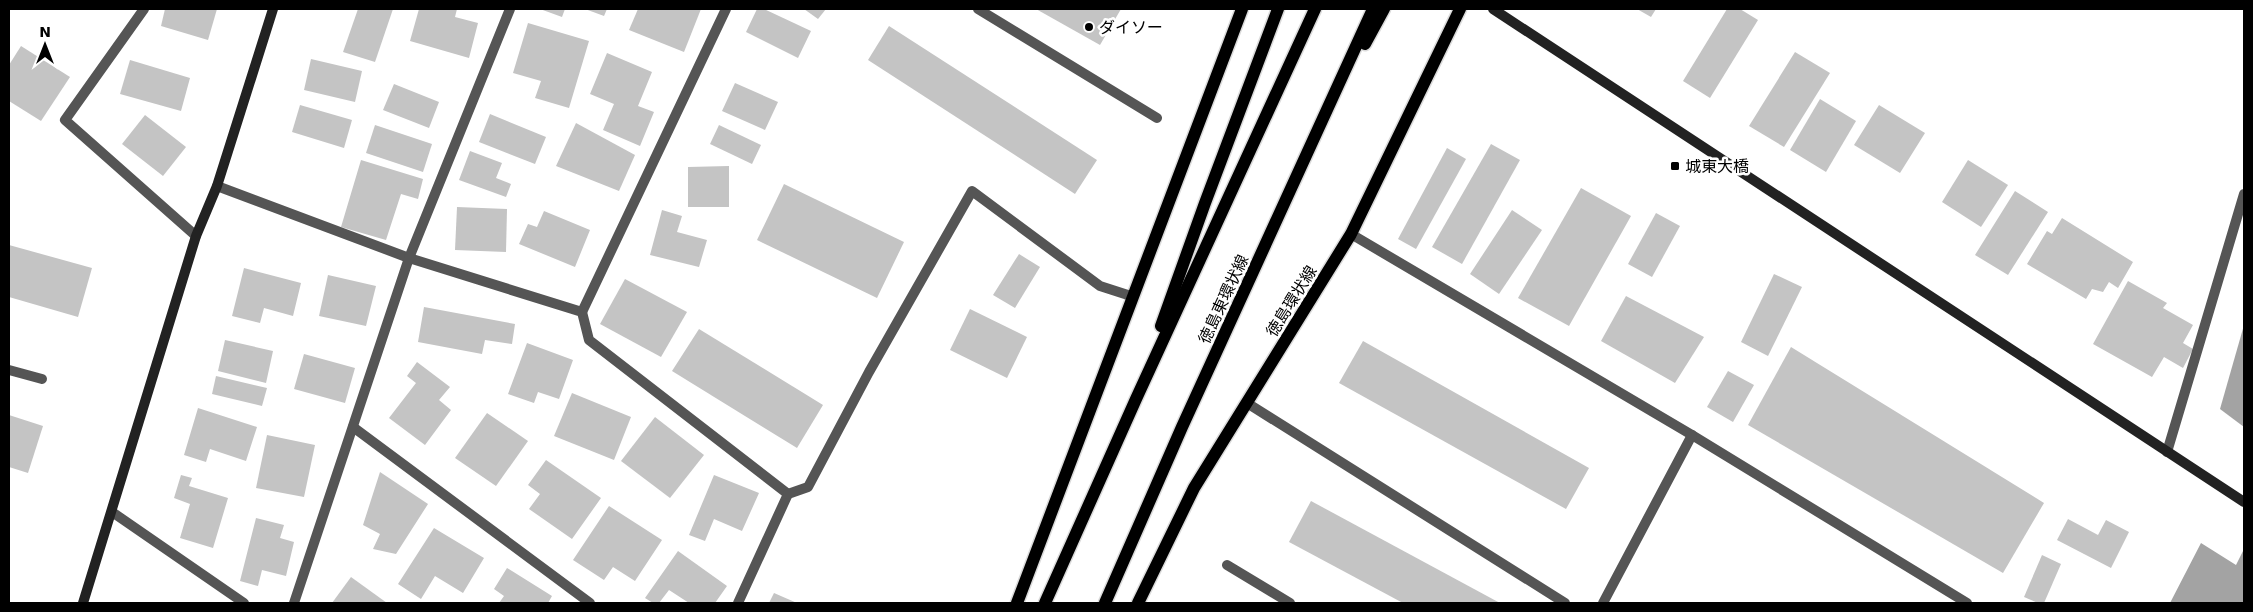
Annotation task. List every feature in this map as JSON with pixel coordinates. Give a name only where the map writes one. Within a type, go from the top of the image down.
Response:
[{"type":"main road","points":[[1017,603],[1081,437],[1131,296],[1242,9]]},
{"type":"main road","points":[[1136,399],[1205,203],[1278,9]]},
{"type":"main road","points":[[1045,603],[1136,399],[1315,9]]},
{"type":"main road","name":"徳島東環状線","points":[[1105,603],[1182,427],[1373,9]]},
{"type":"main road","points":[[1312,144],[1384,9]]},
{"type":"main road","name":"徳島環状線","points":[[1138,603],[1194,488],[1351,234],[1460,9]]},
{"type":"street","points":[[144,9],[65,120],[196,236]]},
{"type":"street","points":[[84,603],[196,236],[217,186],[273,9]]},
{"type":"street","points":[[294,603],[409,258],[510,9]]},
{"type":"street","points":[[726,9],[582,312],[589,340],[788,494]]},
{"type":"street","points":[[978,9],[1157,118]]},
{"type":"street","points":[[1493,9],[2244,502]]},
{"type":"street","points":[[217,186],[409,258],[582,312]]},
{"type":"street","points":[[738,603],[788,494],[808,487],[869,372],[972,191],[1100,286],[1131,296]]},
{"type":"street","points":[[2167,452],[2244,194]]},
{"type":"street","points":[[1351,234],[1692,435],[1967,603]]},
{"type":"street","points":[[9,370],[42,379]]},
{"type":"street","points":[[1247,403],[1565,603]]},
{"type":"street","points":[[352,427],[590,603]]},
{"type":"street","points":[[1603,603],[1692,435]]},
{"type":"street","points":[[112,512],[244,603]]},
{"type":"street","points":[[1226,565],[1290,603]]},
{"type":"shaded area","points":[[2244,325],[2244,427],[2220,409]]},
{"type":"shaded area","points":[[2201,543],[2236,565],[2244,549],[2244,603],[2170,603]]},
{"type":"building","points":[[165,9],[217,9],[208,40],[161,26]]},
{"type":"building","points":[[358,9],[393,9],[375,62],[343,52]]},
{"type":"building","points":[[419,9],[457,9],[455,17],[478,23],[469,58],[410,41]]},
{"type":"building","points":[[540,9],[565,9],[562,17]]},
{"type":"building","points":[[585,9],[607,9],[604,16]]},
{"type":"building","points":[[638,9],[701,9],[684,52],[629,30]]},
{"type":"building","points":[[757,9],[764,9],[811,31],[798,58],[746,32]]},
{"type":"building","points":[[804,9],[826,9],[818,19]]},
{"type":"building","name":"ダイソー","points":[[1036,9],[1121,9],[1100,45]]},
{"type":"building","points":[[1637,9],[1656,9],[1651,17]]},
{"type":"building","points":[[1727,9],[1740,9],[1758,20],[1710,98],[1683,81]]},
{"type":"building","points":[[528,23],[589,41],[569,108],[535,98],[541,81],[513,73]]},
{"type":"building","points":[[889,26],[1097,160],[1075,194],[868,60]]},
{"type":"building","points":[[21,46],[70,77],[41,121],[9,101],[9,65]]},
{"type":"building","points":[[1795,52],[1830,73],[1784,147],[1749,126]]},
{"type":"building","points":[[607,53],[652,72],[638,106],[654,112],[640,146],[603,130],[614,104],[590,94]]},
{"type":"building","points":[[311,59],[362,71],[355,102],[304,90]]},
{"type":"building","points":[[130,60],[190,78],[181,111],[120,94]]},
{"type":"building","points":[[735,83],[778,102],[765,130],[722,111]]},
{"type":"building","points":[[394,84],[439,102],[429,128],[383,110]]},
{"type":"building","points":[[1820,99],[1856,121],[1826,172],[1790,150]]},
{"type":"building","points":[[300,105],[352,120],[344,148],[292,132]]},
{"type":"building","points":[[1879,105],[1925,133],[1900,173],[1854,145]]},
{"type":"building","points":[[490,114],[546,137],[535,164],[479,142]]},
{"type":"building","points":[[145,115],[186,147],[163,176],[122,144]]},
{"type":"building","points":[[576,123],[635,155],[619,191],[556,166]]},
{"type":"building","points":[[375,125],[432,144],[423,172],[366,153]]},
{"type":"building","points":[[719,125],[761,145],[752,164],[710,144]]},
{"type":"building","points":[[1491,144],[1520,160],[1462,264],[1432,247]]},
{"type":"building","points":[[1447,148],[1466,159],[1416,249],[1398,239]]},
{"type":"building","points":[[470,151],[502,163],[496,178],[511,184],[506,197],[459,180]]},
{"type":"building","points":[[361,160],[423,179],[418,199],[401,194],[386,240],[341,227]]},
{"type":"building","points":[[1968,160],[2008,185],[1981,227],[1942,202]]},
{"type":"building","points":[[729,166],[729,207],[688,207],[688,167]]},
{"type":"building","points":[[784,184],[904,242],[877,298],[757,240]]},
{"type":"building","points":[[1581,188],[1631,216],[1569,326],[1518,298]]},
{"type":"building","points":[[2015,191],[2048,212],[2008,275],[1975,255]]},
{"type":"building","points":[[457,207],[507,209],[506,252],[455,250]]},
{"type":"building","points":[[662,210],[682,216],[677,232],[707,240],[699,267],[650,255]]},
{"type":"building","points":[[1512,210],[1542,230],[1499,294],[1470,274]]},
{"type":"building","points":[[544,211],[590,230],[575,267],[519,244],[528,224],[537,227]]},
{"type":"building","points":[[1656,213],[1680,226],[1652,277],[1628,264]]},
{"type":"building","points":[[2062,218],[2133,262],[2118,288],[2109,282],[2103,292],[2092,289],[2086,299],[2027,264],[2047,231],[2052,234]]},
{"type":"building","points":[[9,245],[92,268],[78,317],[9,297]]},
{"type":"building","points":[[1019,254],[1040,267],[1015,308],[993,295]]},
{"type":"building","points":[[244,268],[301,283],[293,316],[264,308],[260,323],[232,316]]},
{"type":"building","points":[[1774,274],[1802,287],[1768,356],[1741,342]]},
{"type":"building","points":[[328,275],[376,286],[366,326],[319,316]]},
{"type":"building","points":[[625,279],[687,312],[661,357],[600,324]]},
{"type":"building","points":[[2128,281],[2167,303],[2163,308],[2193,325],[2183,343],[2193,349],[2183,368],[2164,357],[2152,377],[2093,344]]},
{"type":"building","points":[[1626,296],[1704,337],[1675,383],[1601,341]]},
{"type":"building","points":[[424,307],[515,324],[512,344],[485,340],[482,354],[418,342]]},
{"type":"building","points":[[970,309],[1027,337],[1007,378],[950,350]]},
{"type":"building","points":[[699,329],[823,405],[797,448],[672,371]]},
{"type":"building","points":[[225,340],[273,351],[266,383],[218,371]]},
{"type":"building","points":[[1363,341],[1589,468],[1566,509],[1339,383]]},
{"type":"building","points":[[527,343],[573,360],[559,399],[538,392],[534,403],[508,394]]},
{"type":"building","points":[[1791,347],[2044,503],[2003,573],[1748,425]]},
{"type":"building","points":[[304,354],[355,368],[345,403],[294,389]]},
{"type":"building","points":[[417,362],[450,387],[439,400],[451,410],[425,445],[389,418],[416,383],[407,376]]},
{"type":"building","points":[[1728,371],[1754,385],[1733,422],[1707,407]]},
{"type":"building","points":[[216,376],[267,388],[262,406],[212,394]]},
{"type":"building","points":[[572,393],[631,417],[614,460],[554,436]]},
{"type":"building","points":[[198,408],[257,427],[246,461],[210,449],[206,462],[184,455]]},
{"type":"building","points":[[487,413],[528,441],[496,486],[455,458]]},
{"type":"building","points":[[9,415],[43,426],[28,473],[9,467]]},
{"type":"building","points":[[655,417],[704,455],[670,498],[621,461]]},
{"type":"building","points":[[267,435],[315,445],[304,497],[256,488]]},
{"type":"building","points":[[546,460],[601,498],[572,539],[529,509],[540,494],[528,485]]},
{"type":"building","points":[[380,472],[428,504],[396,554],[373,549],[380,534],[363,525]]},
{"type":"building","points":[[181,475],[192,478],[189,486],[228,498],[213,548],[180,538],[190,504],[174,498]]},
{"type":"building","points":[[714,475],[759,493],[742,531],[714,519],[705,541],[689,535]]},
{"type":"building","points":[[1311,501],[1500,603],[1403,603],[1289,542]]},
{"type":"building","points":[[609,506],[662,540],[635,581],[613,567],[604,580],[573,560]]},
{"type":"building","points":[[256,518],[284,525],[280,538],[294,542],[286,576],[262,570],[258,586],[240,581]]},
{"type":"building","points":[[2068,519],[2098,535],[2106,520],[2129,532],[2111,568],[2057,540]]},
{"type":"building","points":[[434,528],[484,558],[463,593],[435,576],[421,599],[398,584]]},
{"type":"building","points":[[678,551],[727,586],[715,603],[689,603],[669,590],[659,603],[653,603],[645,598]]},
{"type":"building","points":[[2042,555],[2061,564],[2044,603],[2038,603],[2024,597]]},
{"type":"building","points":[[507,568],[552,596],[548,603],[499,603],[504,596],[494,589]]},
{"type":"building","points":[[351,577],[387,603],[332,603]]},
{"type":"building","points":[[774,593],[797,603],[769,603]]},
{"type":"place","name":"ダイソー","points":[[1089,27]]},
{"type":"place","name":"城東大橋","points":[[1675,166]]}]
